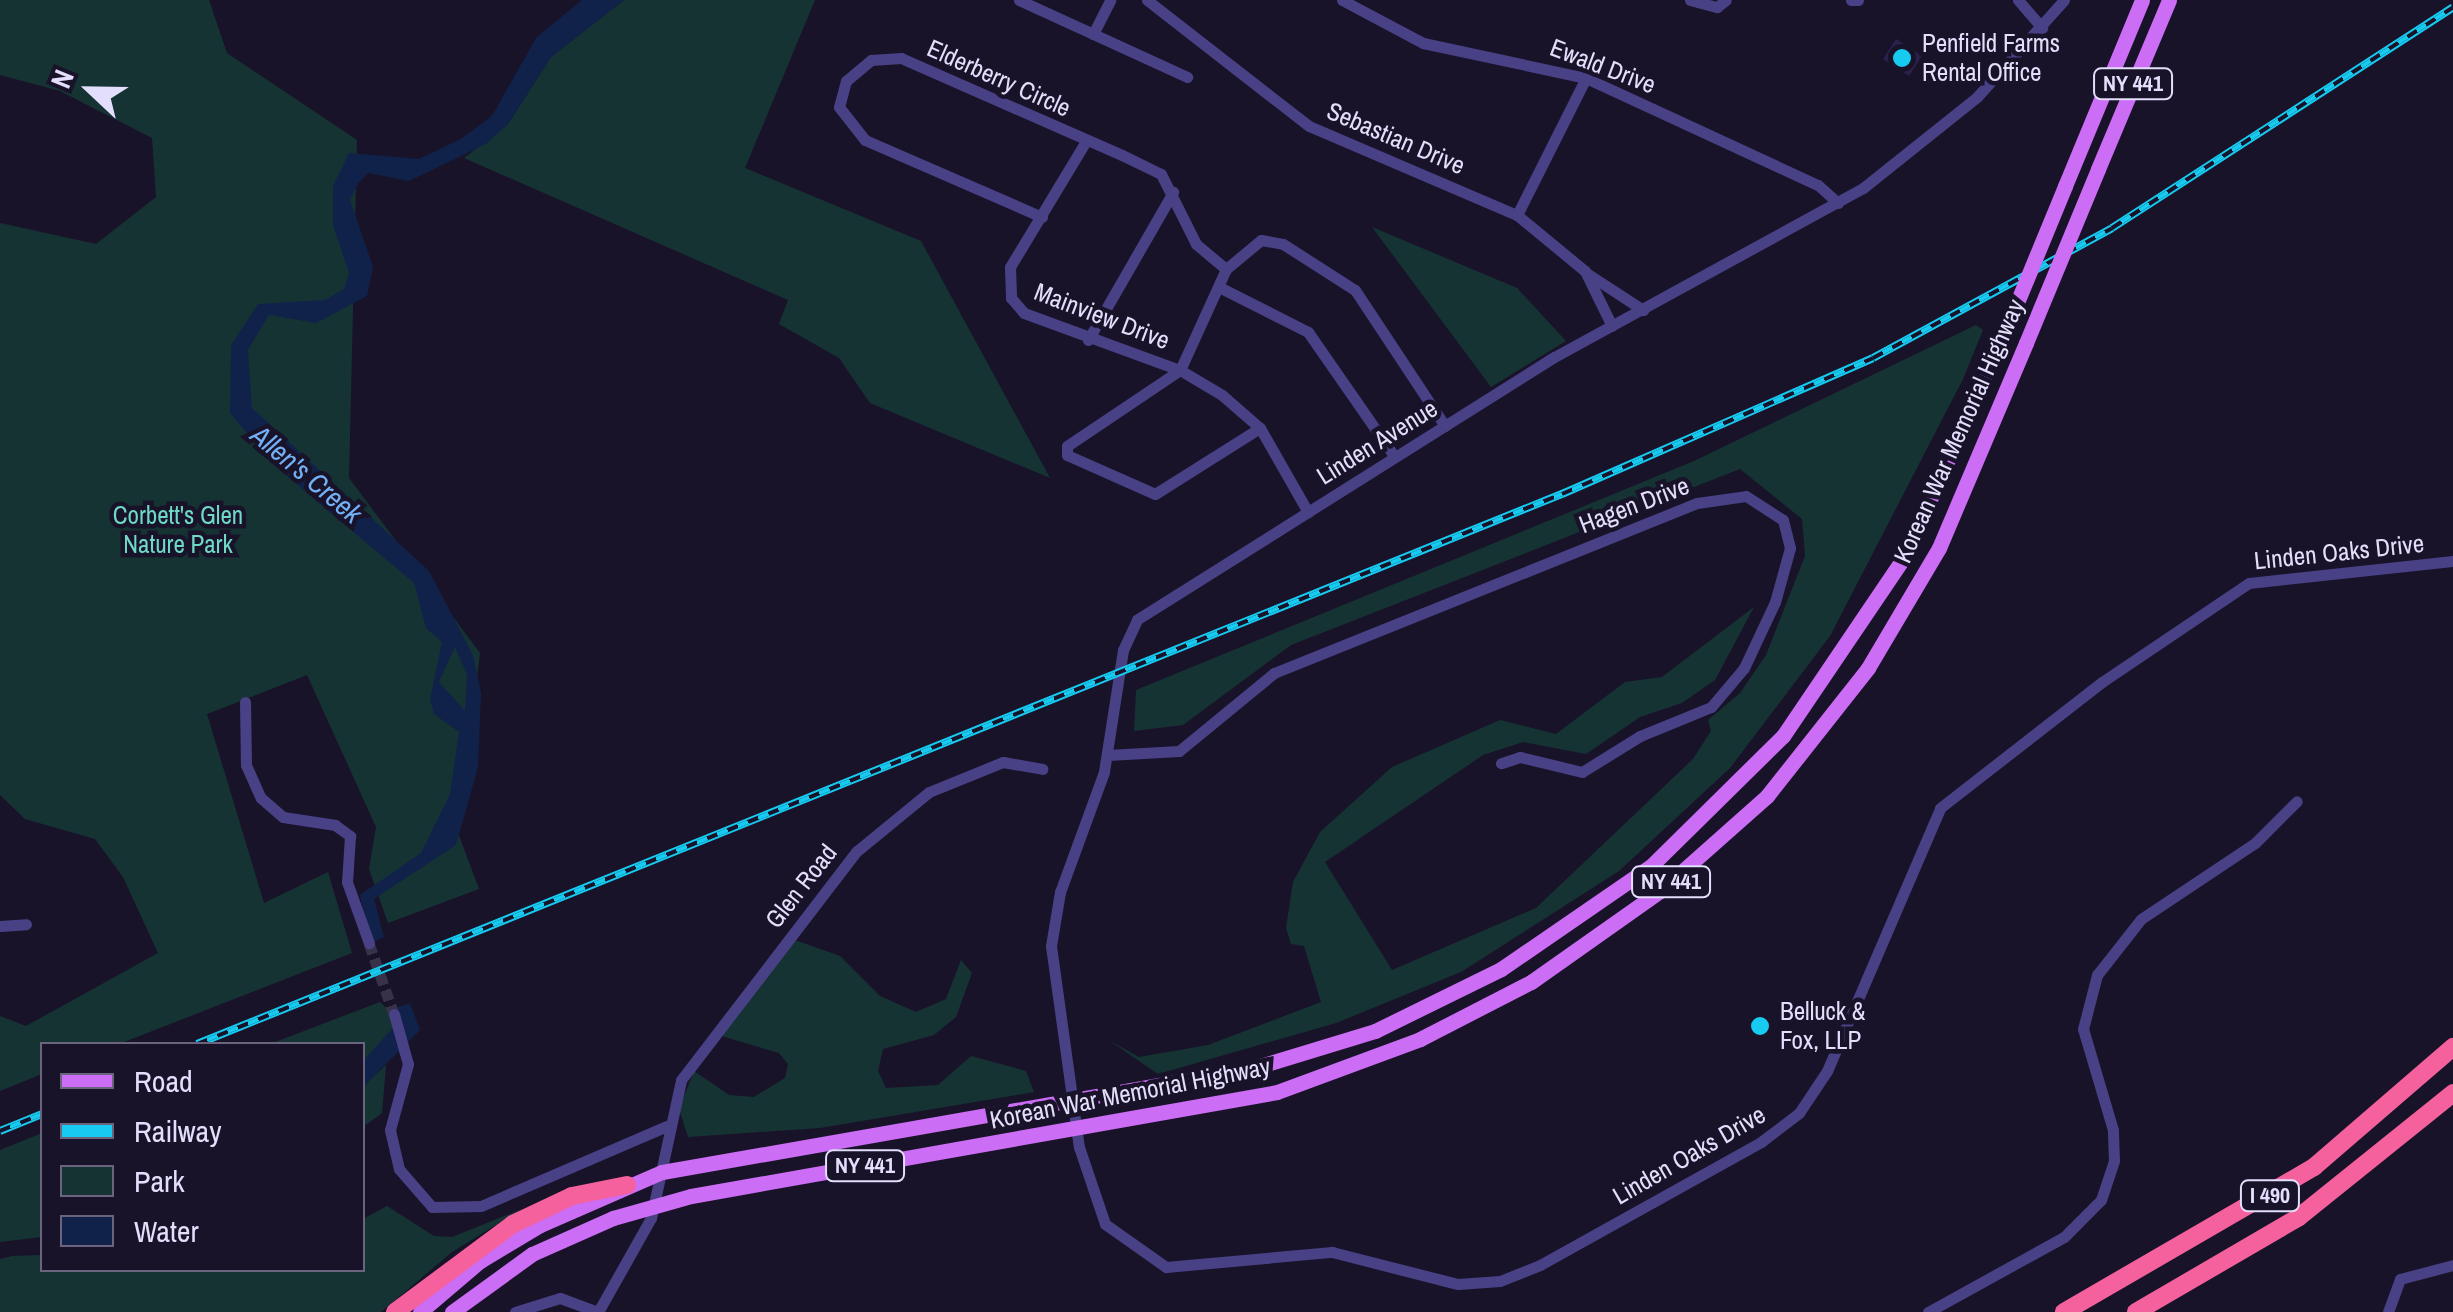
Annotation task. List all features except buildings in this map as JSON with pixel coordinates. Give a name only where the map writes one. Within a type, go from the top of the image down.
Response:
[{"type":"highway","name":"I 490","points":[[2064,1312],[2314,1167],[2453,1047]]},
{"type":"highway","name":"I 490","points":[[2136,1312],[2299,1217],[2453,1093]]},
{"type":"highway","points":[[395,1312],[513,1224],[572,1196],[627,1185]]},
{"type":"main road","name":"Korean War Memorial Highway","points":[[420,1312],[480,1261],[627,1185],[662,1172],[1250,1070],[1375,1030],[1501,970],[1651,866],[1783,736],[1836,666],[1903,559],[1995,356],[2142,0]]},
{"type":"main road","name":"Korean War Memorial Highway","points":[[452,1312],[556,1241],[655,1206],[1244,1100],[1384,1054],[1531,982],[1660,891],[1767,796],[1868,668],[1939,548],[2169,0]]},
{"type":"street","points":[[1020,0],[1187,76]]},
{"type":"street","points":[[1093,34],[1110,0]]},
{"type":"street","name":"Sebastian Drive","points":[[1147,0],[1310,126],[1517,215],[1584,271],[1643,310]]},
{"type":"street","name":"Ewald Drive","points":[[1342,0],[1423,43],[1586,78],[1818,185],[1838,204]]},
{"type":"street","points":[[1690,0],[1717,7],[1726,0]]},
{"type":"street","points":[[1851,0],[1858,0]]},
{"type":"street","points":[[2018,0],[2042,28]]},
{"type":"street","name":"Linden Avenue","points":[[1076,1130],[1051,946],[1060,892],[1108,755],[1130,632],[1154,606],[1445,426],[1612,326],[1838,204],[1948,124],[2042,28],[2064,0]]},
{"type":"street","name":"Elderberry Circle","points":[[1042,217],[864,140],[839,107],[846,81],[871,60],[901,58],[1162,174],[1196,244],[1226,269]]},
{"type":"street","points":[[1517,215],[1586,78]]},
{"type":"street","name":"Mainview Drive","points":[[1086,141],[1010,268],[1011,298],[1024,313],[1088,340],[1180,370],[1260,428]]},
{"type":"street","points":[[1088,340],[1174,192]]},
{"type":"street","points":[[1308,512],[1260,428],[1155,494],[1066,455],[1068,446],[1180,370],[1226,269],[1261,240],[1304,253],[1345,280],[1445,426]]},
{"type":"street","name":"Sebastian Drive","points":[[1584,271],[1612,326]]},
{"type":"street","points":[[1219,288],[1308,332],[1395,457]]},
{"type":"street","name":"Hagen Drive","points":[[1108,755],[1179,751],[1274,673],[1697,503],[1746,496],[1783,520],[1790,548],[1775,602],[1744,668],[1711,707],[1640,736],[1582,772],[1520,757],[1501,763]]},
{"type":"street","name":"Linden Oaks Drive","points":[[1076,1130],[1105,1224],[1166,1267],[1324,1252],[1458,1284],[1520,1274],[1761,1142],[1799,1113],[1827,1071],[1940,808],[2102,682],[2249,584],[2453,561]]},
{"type":"street","points":[[244,702],[246,764],[262,798],[289,819],[335,825],[350,836],[347,882],[369,944]]},
{"type":"street","name":"Glen Road","points":[[598,1312],[655,1206],[667,1126],[690,1064],[880,826],[929,792],[1003,762],[1042,769]]},
{"type":"street","points":[[1928,1312],[2064,1237],[2100,1200],[2114,1161],[2113,1130],[2083,1029],[2097,975],[2141,920],[2255,843],[2297,801]]},
{"type":"street","points":[[0,926],[26,924]]},
{"type":"street","points":[[395,1017],[407,1056],[390,1109],[394,1150],[415,1194],[444,1211],[481,1206],[667,1126]]},
{"type":"street","points":[[2388,1312],[2400,1279],[2453,1265]]},
{"type":"street","points":[[515,1312],[560,1298],[598,1312]]},
{"type":"green space","name":"Corbett's Glen Nature Park","points":[[0,0],[209,0],[227,53],[357,140],[349,478],[480,653],[458,833],[479,889],[388,923],[369,869],[376,827],[307,675],[207,714],[264,903],[328,872],[352,953],[124,1042],[40,1042],[40,1075],[0,1091],[0,1016],[26,1026],[158,953],[123,877],[95,839],[25,819],[0,795],[0,223],[96,244],[156,197],[152,138],[60,91],[0,75]]},
{"type":"green space","points":[[624,0],[815,0],[745,168],[921,241],[1050,478],[870,403],[839,358],[779,324],[788,300],[464,158],[508,124],[551,57]]},
{"type":"green space","points":[[1372,227],[1517,288],[1566,341],[1491,387]]},
{"type":"green space","points":[[1976,325],[1983,330],[1963,379],[1830,636],[1730,768],[1619,871],[1461,972],[1336,1023],[1158,1074],[1110,1041],[1139,1057],[1208,1045],[1321,1002],[1304,946],[1291,944],[1286,928],[1293,882],[1320,832],[1392,767],[1500,720],[1556,734],[1625,682],[1662,677],[1754,607],[1715,680],[1682,703],[1640,717],[1586,754],[1523,742],[1483,755],[1325,862],[1392,970],[1536,908],[1693,759],[1711,731],[1708,720],[1740,693],[1766,655],[1805,556],[1802,519],[1740,469],[1291,645],[1183,725],[1134,731],[1136,690],[1694,461]]},
{"type":"green space","points":[[792,939],[840,956],[880,996],[916,1012],[946,999],[961,960],[972,973],[956,1017],[934,1035],[883,1049],[878,1071],[886,1088],[938,1085],[971,1056],[1026,1071],[1034,1092],[820,1128],[688,1137],[679,1109],[694,1071],[729,1095],[754,1097],[785,1078],[788,1064],[779,1053],[718,1035]]},
{"type":"green space","points":[[380,1002],[400,1021],[365,1060],[365,1042],[275,1042]]},
{"type":"green space","points":[[386,1065],[382,1113],[365,1126],[365,1084]]},
{"type":"green space","points":[[40,1134],[40,1237],[0,1242],[0,1150]]},
{"type":"green space","points":[[387,1206],[434,1236],[452,1237],[522,1209],[452,1252],[381,1312],[0,1312],[0,1259],[12,1256],[40,1255],[40,1272],[365,1272],[365,1218]]},
{"type":"water","name":"Allen's Creek","points":[[582,0],[624,0],[551,57],[508,124],[486,144],[409,181],[368,173],[350,200],[373,267],[367,296],[316,323],[269,315],[248,350],[252,408],[429,571],[473,655],[481,693],[478,767],[456,845],[374,899],[384,937],[371,943],[360,895],[421,853],[450,794],[459,732],[434,714],[430,699],[442,642],[426,628],[414,583],[275,466],[230,413],[231,345],[258,304],[325,300],[344,289],[349,273],[333,225],[333,186],[349,153],[419,159],[461,139],[492,116],[536,38]],"holes":[[[455,647],[467,675],[465,711],[439,682]]]},
{"type":"water","points":[[410,1003],[420,1030],[365,1085],[365,1059],[399,1021],[395,1008]]},
{"type":"tunnel","points":[[369,943],[394,1014]]},
{"type":"railway","points":[[202,1042],[1562,494],[1873,358],[2112,228],[2453,7]]},
{"type":"railway","points":[[0,1131],[40,1115]]},
{"type":"place","name":"Penfield Farms Rental Office","points":[[1902,58]]},
{"type":"place","name":"Belluck & Fox, LLP","points":[[1760,1026]]}]
